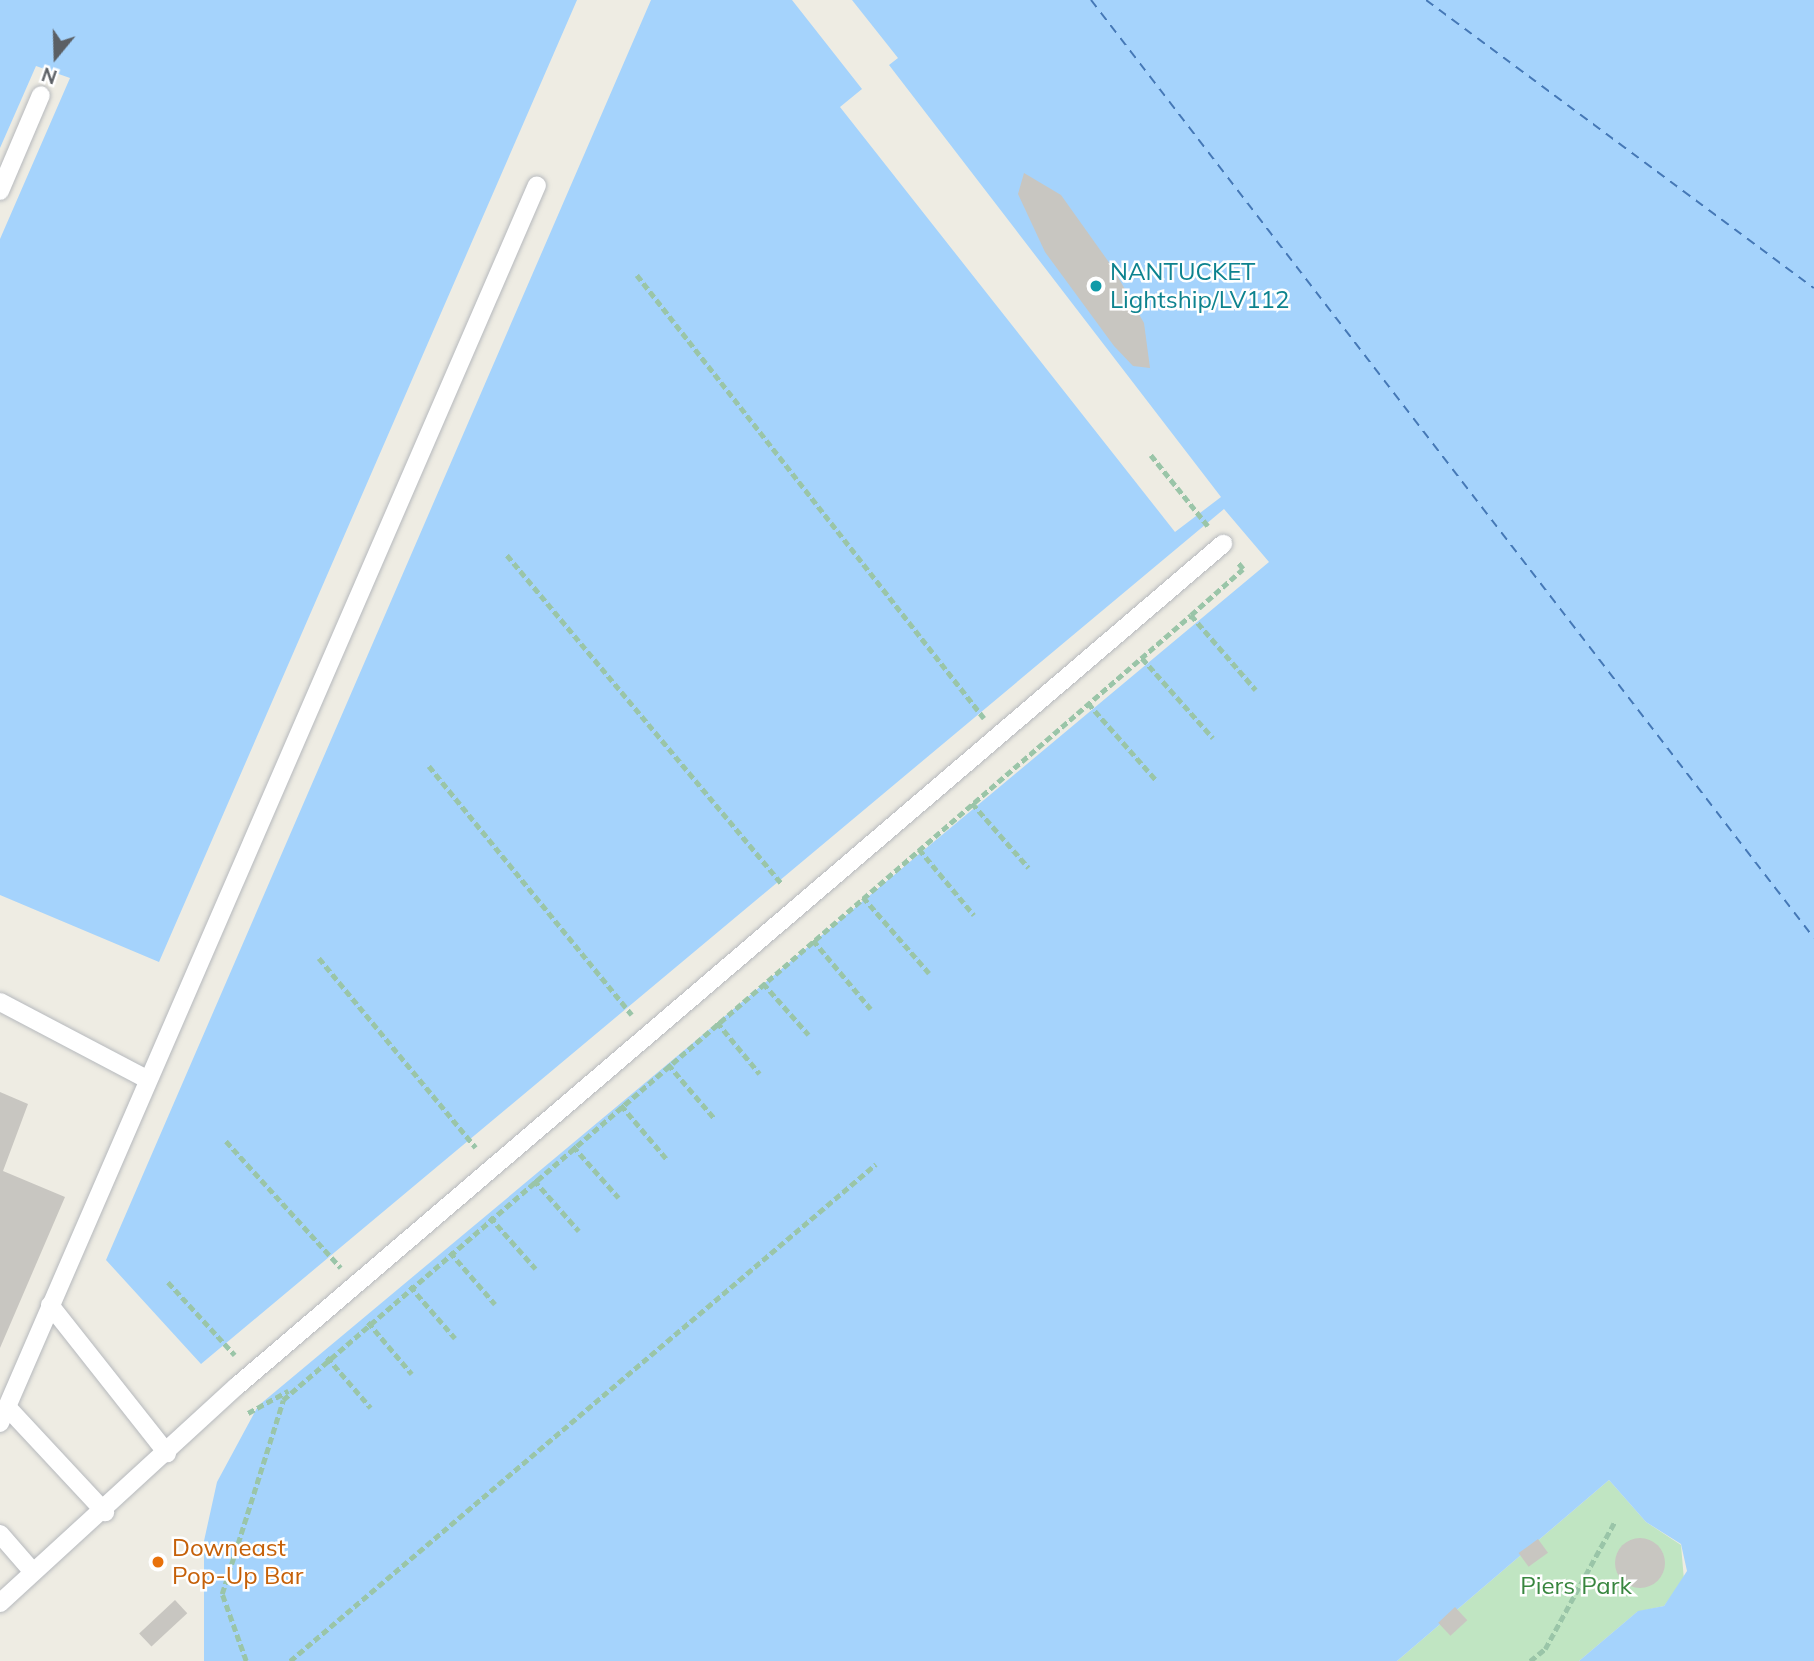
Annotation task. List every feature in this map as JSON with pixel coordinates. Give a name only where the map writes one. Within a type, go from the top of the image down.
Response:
[{"type":"lane","points":[[0,191],[41,95]]},
{"type":"lane","points":[[105,1512],[3,1415],[145,1078],[537,185]]},
{"type":"lane","points":[[0,1603],[105,1512],[252,1373],[1223,544]]},
{"type":"lane","points":[[0,1002],[145,1078]]},
{"type":"lane","points":[[50,1305],[167,1452]]},
{"type":"lane","points":[[0,1534],[33,1572]]},
{"type":"path","points":[[637,275],[997,735]]},
{"type":"path","points":[[231,1392],[248,1413],[269,1406],[1243,569],[1151,455]]},
{"type":"path","points":[[508,555],[799,905]]},
{"type":"path","points":[[1191,615],[1256,690]]},
{"type":"path","points":[[1142,658],[1213,738]]},
{"type":"path","points":[[1088,703],[1157,781]]},
{"type":"path","points":[[429,766],[648,1034]]},
{"type":"path","points":[[972,803],[1029,868]]},
{"type":"path","points":[[919,849],[974,915]]},
{"type":"path","points":[[863,897],[929,973]]},
{"type":"path","points":[[813,940],[871,1009]]},
{"type":"path","points":[[319,958],[492,1167]]},
{"type":"path","points":[[763,983],[809,1035]]},
{"type":"path","points":[[717,1022],[760,1074]]},
{"type":"path","points":[[668,1064],[715,1119]]},
{"type":"path","points":[[621,1105],[666,1158]]},
{"type":"path","points":[[226,1141],[356,1284]]},
{"type":"path","points":[[573,1146],[619,1198]]},
{"type":"path","points":[[290,1661],[876,1164]]},
{"type":"path","points":[[534,1180],[579,1231]]},
{"type":"path","points":[[490,1217],[536,1269]]},
{"type":"path","points":[[450,1252],[495,1304]]},
{"type":"path","points":[[167,1282],[252,1373]]},
{"type":"path","points":[[410,1286],[455,1338]]},
{"type":"path","points":[[368,1322],[412,1374]]},
{"type":"path","points":[[327,1357],[371,1408]]},
{"type":"path","points":[[246,1661],[222,1594],[283,1400],[310,1372]]},
{"type":"path","points":[[1530,1661],[1545,1649],[1614,1523]]},
{"type":"green space","name":"Piers Park","points":[[1609,1480],[1646,1522],[1681,1545],[1684,1580],[1664,1606],[1637,1612],[1579,1661],[1397,1661]]},
{"type":"water","points":[[0,0],[577,0],[159,962],[0,895],[0,239],[70,78],[36,66],[0,148]]},
{"type":"water","points":[[651,0],[1814,0],[1814,1661],[1579,1661],[1638,1611],[1664,1606],[1687,1571],[1681,1544],[1646,1522],[1609,1480],[1397,1661],[204,1661],[204,1541],[217,1482],[258,1406],[1269,562],[1224,509],[201,1364],[106,1260]]},
{"type":"pier","points":[[792,0],[852,0],[898,58],[889,65],[1221,497],[1175,532],[840,107],[862,89]]},
{"type":"building","name":"NANTUCKET Lightship/LV112","points":[[1024,173],[1061,195],[1113,268],[1144,323],[1150,368],[1133,366],[1114,346],[1045,252],[1018,194]]},
{"type":"building","points":[[0,1092],[28,1104],[3,1171],[65,1197],[0,1348]]},
{"type":"building","points":[[1640,1538],[1658,1545],[1665,1563],[1658,1581],[1640,1588],[1622,1581],[1615,1563],[1622,1545]]},
{"type":"building","points":[[1538,1539],[1548,1553],[1529,1567],[1519,1553]]},
{"type":"building","points":[[175,1600],[187,1613],[151,1647],[139,1633]]},
{"type":"building","points":[[1455,1607],[1467,1620],[1450,1636],[1438,1623]]},
{"type":"ferry route","points":[[1091,0],[1814,938]]},
{"type":"ferry route","points":[[1426,0],[1814,288]]},
{"type":"place","name":"NANTUCKET Lightship/LV112","points":[[1096,286]]},
{"type":"place","name":"Downeast Pop-Up Bar","points":[[158,1562]]}]
